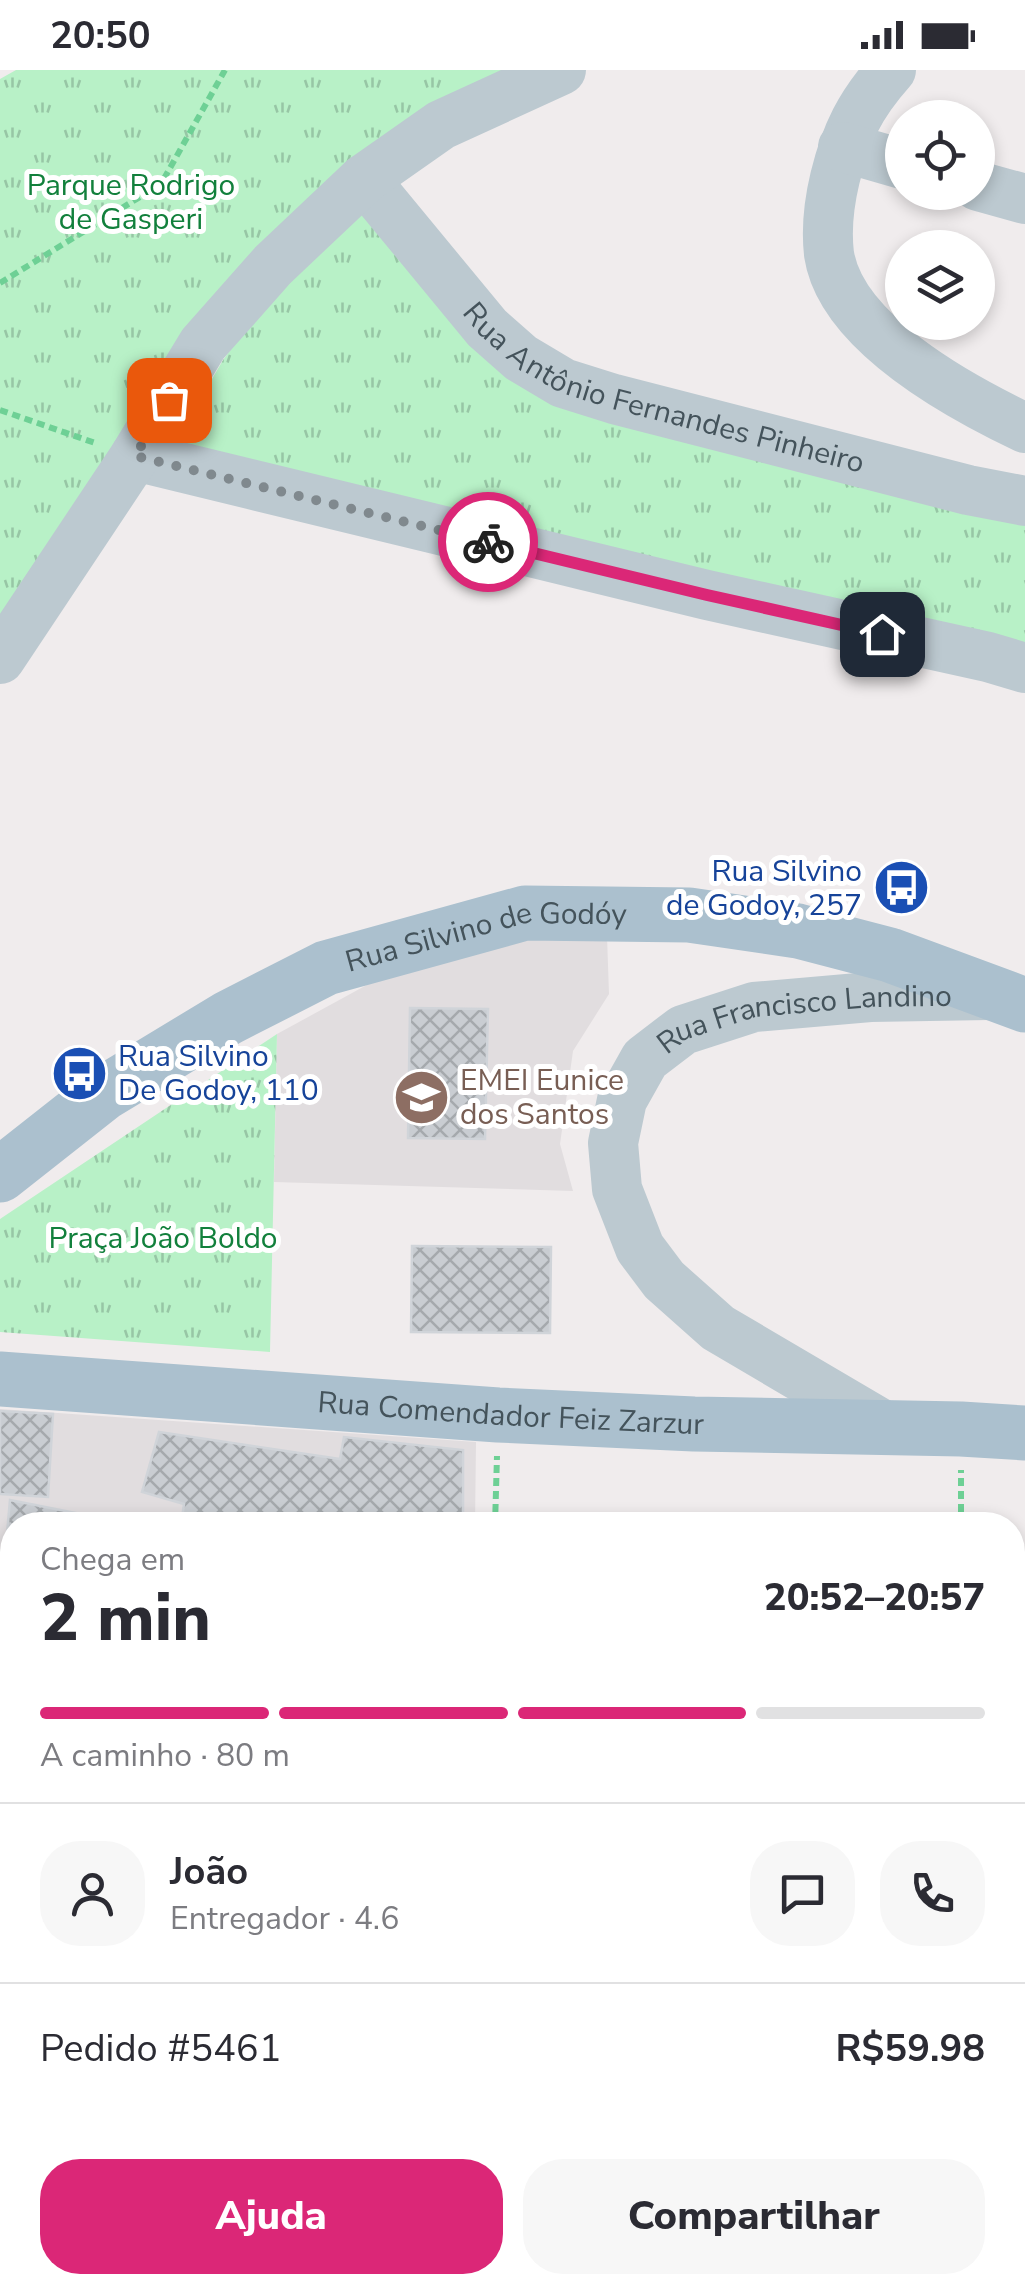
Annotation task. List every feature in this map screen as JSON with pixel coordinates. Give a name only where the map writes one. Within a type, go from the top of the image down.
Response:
[{"type":"main road","name":"Rua Silvino de Godóy","points":[[0,1175],[104,1093],[228,1018],[326,968],[525,913],[689,915],[798,931],[890,955],[1012,1000]]},
{"type":"main road","name":"Rua Comendador Feiz Zarzur","points":[[0,1379],[498,1415],[1025,1433]]},
{"type":"street","points":[[0,660],[135,456],[203,344],[273,265],[364,179],[441,125],[561,70]]},
{"type":"street","points":[[891,70],[862,106],[843,146],[828,209],[830,257],[845,296],[880,336],[934,379],[1025,428]]},
{"type":"street","points":[[843,146],[885,159]]},
{"type":"street","name":"Rua Antônio Fernandes Pinheiro","points":[[364,179],[487,328],[521,358],[563,383],[968,490],[1025,501]]},
{"type":"street","points":[[995,191],[1025,199]]},
{"type":"street","points":[[135,456],[1025,668]]},
{"type":"street","name":"Rua Francisco Landino","points":[[888,1428],[718,1328],[664,1280],[640,1248],[617,1190],[614,1143],[622,1100],[645,1059],[683,1030],[754,1007],[870,997],[1012,1000]]},
{"type":"path","points":[[0,283],[161,184],[225,70]]},
{"type":"path","points":[[0,410],[135,456]]},
{"type":"path","points":[[495,1512],[498,1415]]},
{"type":"path","points":[[960,1512],[961,1429]]},
{"type":"shaded area","name":"EMEI Eunice dos Santos","points":[[607,936],[609,994],[573,1051],[560,1144],[573,1191],[274,1182],[277,1034],[385,975],[512,937]]},
{"type":"shaded area","points":[[0,1409],[476,1442],[475,1512],[0,1512]]},
{"type":"green space","name":"Parque Rodrigo de Gasperi","points":[[16,70],[535,70],[360,162],[0,638],[0,79]]},
{"type":"green space","points":[[365,203],[472,340],[1025,511],[1025,656],[173,446],[223,360],[281,280]]},
{"type":"green space","name":"Praça João Boldo","points":[[277,1034],[270,1352],[0,1332],[0,1219]]},
{"type":"building","points":[[410,1008],[488,1009],[485,1139],[408,1138]]},
{"type":"building","points":[[412,1246],[551,1247],[550,1333],[411,1332]]},
{"type":"building","points":[[0,1411],[53,1414],[48,1497],[0,1494]]},
{"type":"building","points":[[159,1432],[340,1459],[344,1437],[463,1450],[463,1512],[183,1512],[184,1504],[142,1492]]},
{"type":"building","points":[[10,1500],[70,1512],[9,1512]]},
{"type":"way so far","points":[[169,400],[135,456],[488,542]]},
{"type":"place","name":"Rua Silvino de Godoy, 257","points":[[901,888]]},
{"type":"place","name":"Rua Silvino De Godoy, 110","points":[[79,1073]]},
{"type":"place","name":"EMEI Eunice dos Santos","points":[[421,1097]]},
{"type":"route","points":[[488,542],[882,634]]}]
